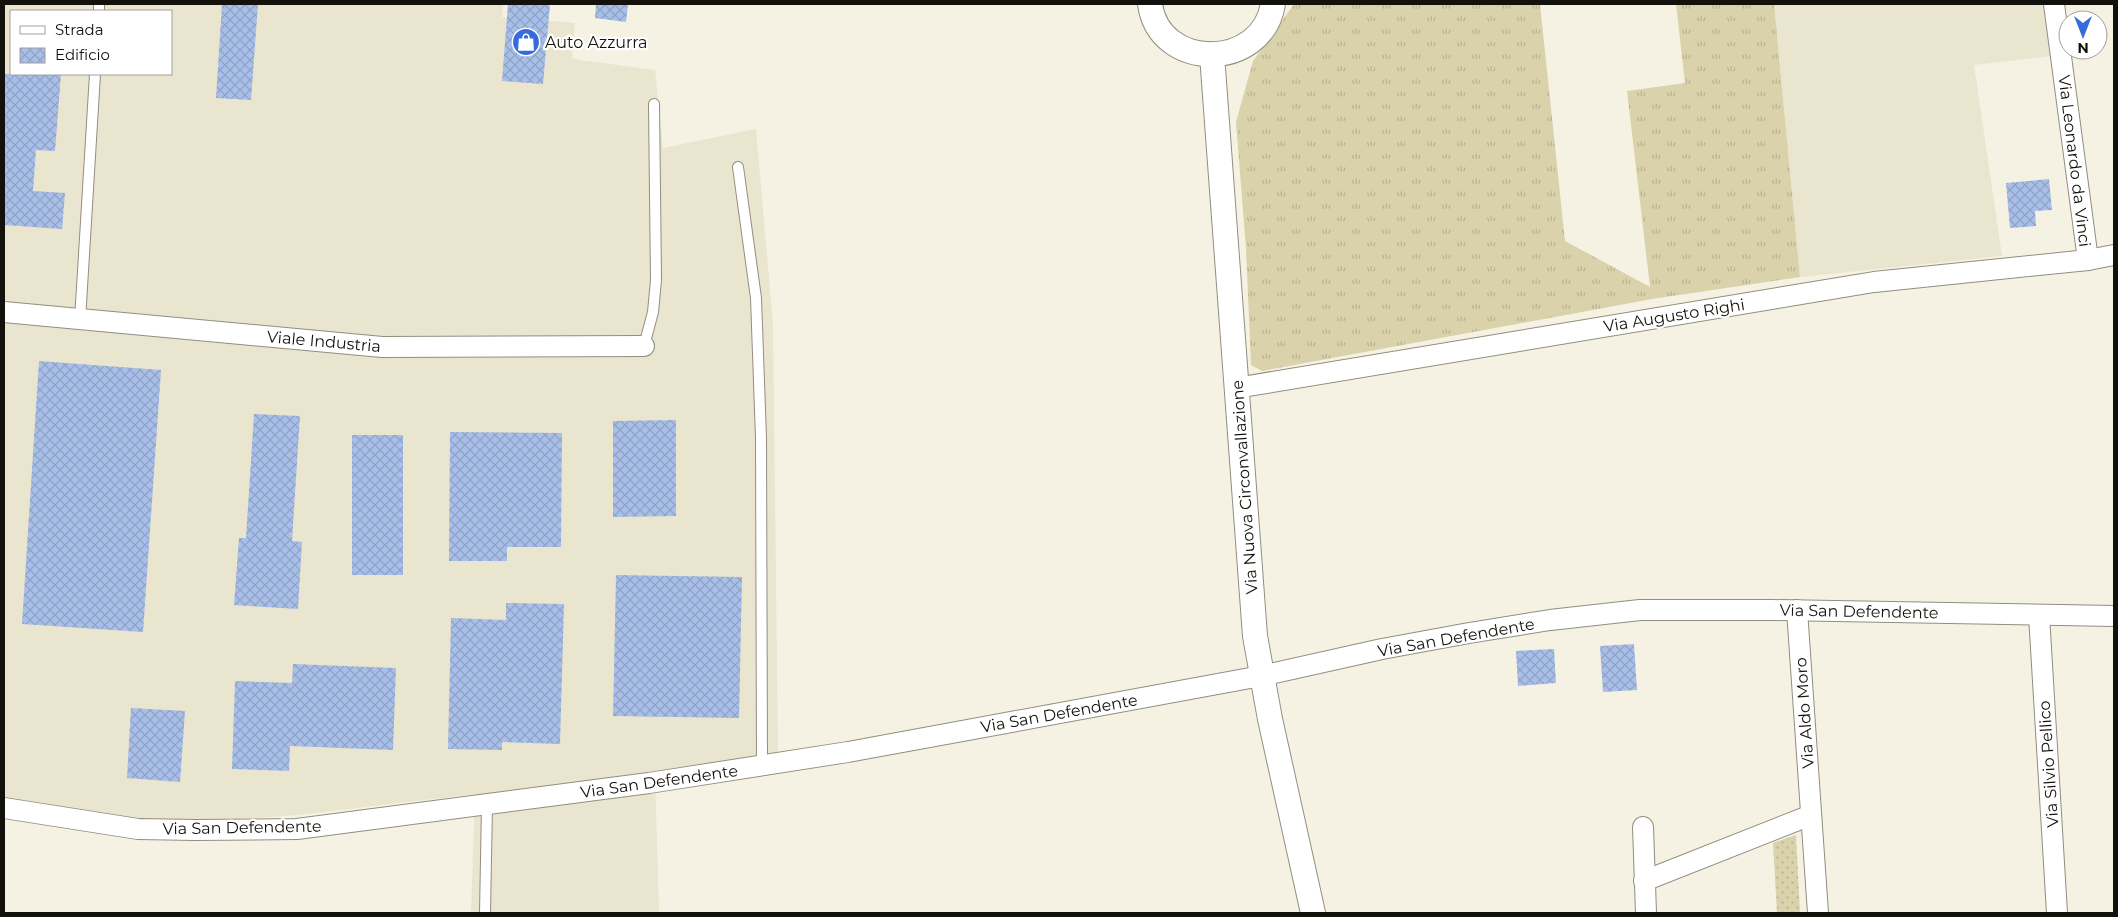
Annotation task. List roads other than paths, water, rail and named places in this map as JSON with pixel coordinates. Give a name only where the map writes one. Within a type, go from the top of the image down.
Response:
[{"type":"street","points":[[1150,4],[1151,11],[1160,29],[1174,43],[1192,52],[1212,55],[1231,52],[1249,43],[1263,29],[1272,12],[1273,4]]},
{"type":"street","name":"Via Leonardo da Vinci","points":[[2054,4],[2088,260]]},
{"type":"street","name":"Via Nuova Circonvallazione","points":[[1212,55],[1256,636],[1261,676],[1313,913]]},
{"type":"street","name":"Via Augusto Righi","points":[[1236,388],[1874,282],[2088,260],[2114,255]]},
{"type":"street","name":"Viale Industria","points":[[4,312],[382,347],[644,346]]},
{"type":"street","name":"Via San Defendente","points":[[4,808],[138,828],[195,830],[297,828],[487,805],[762,766],[1261,676],[1382,649],[1550,620],[1640,610],[1797,610],[2114,616]]},
{"type":"street","name":"Via Aldo Moro","points":[[1797,610],[1818,913]]},
{"type":"street","name":"Via Silvio Pellico","points":[[2039,614],[2057,913]]},
{"type":"street","points":[[1644,882],[1811,815]]},
{"type":"street","points":[[1642,827],[1646,913]]},
{"type":"lane","points":[[80,320],[95,75]]},
{"type":"lane","points":[[644,346],[653,312],[656,280],[654,104]]},
{"type":"lane","points":[[738,167],[756,298],[761,438],[762,766]]},
{"type":"lane","points":[[485,913],[487,805]]},
{"type":"place","name":"Auto Azzurra","points":[[526,42]]}]
